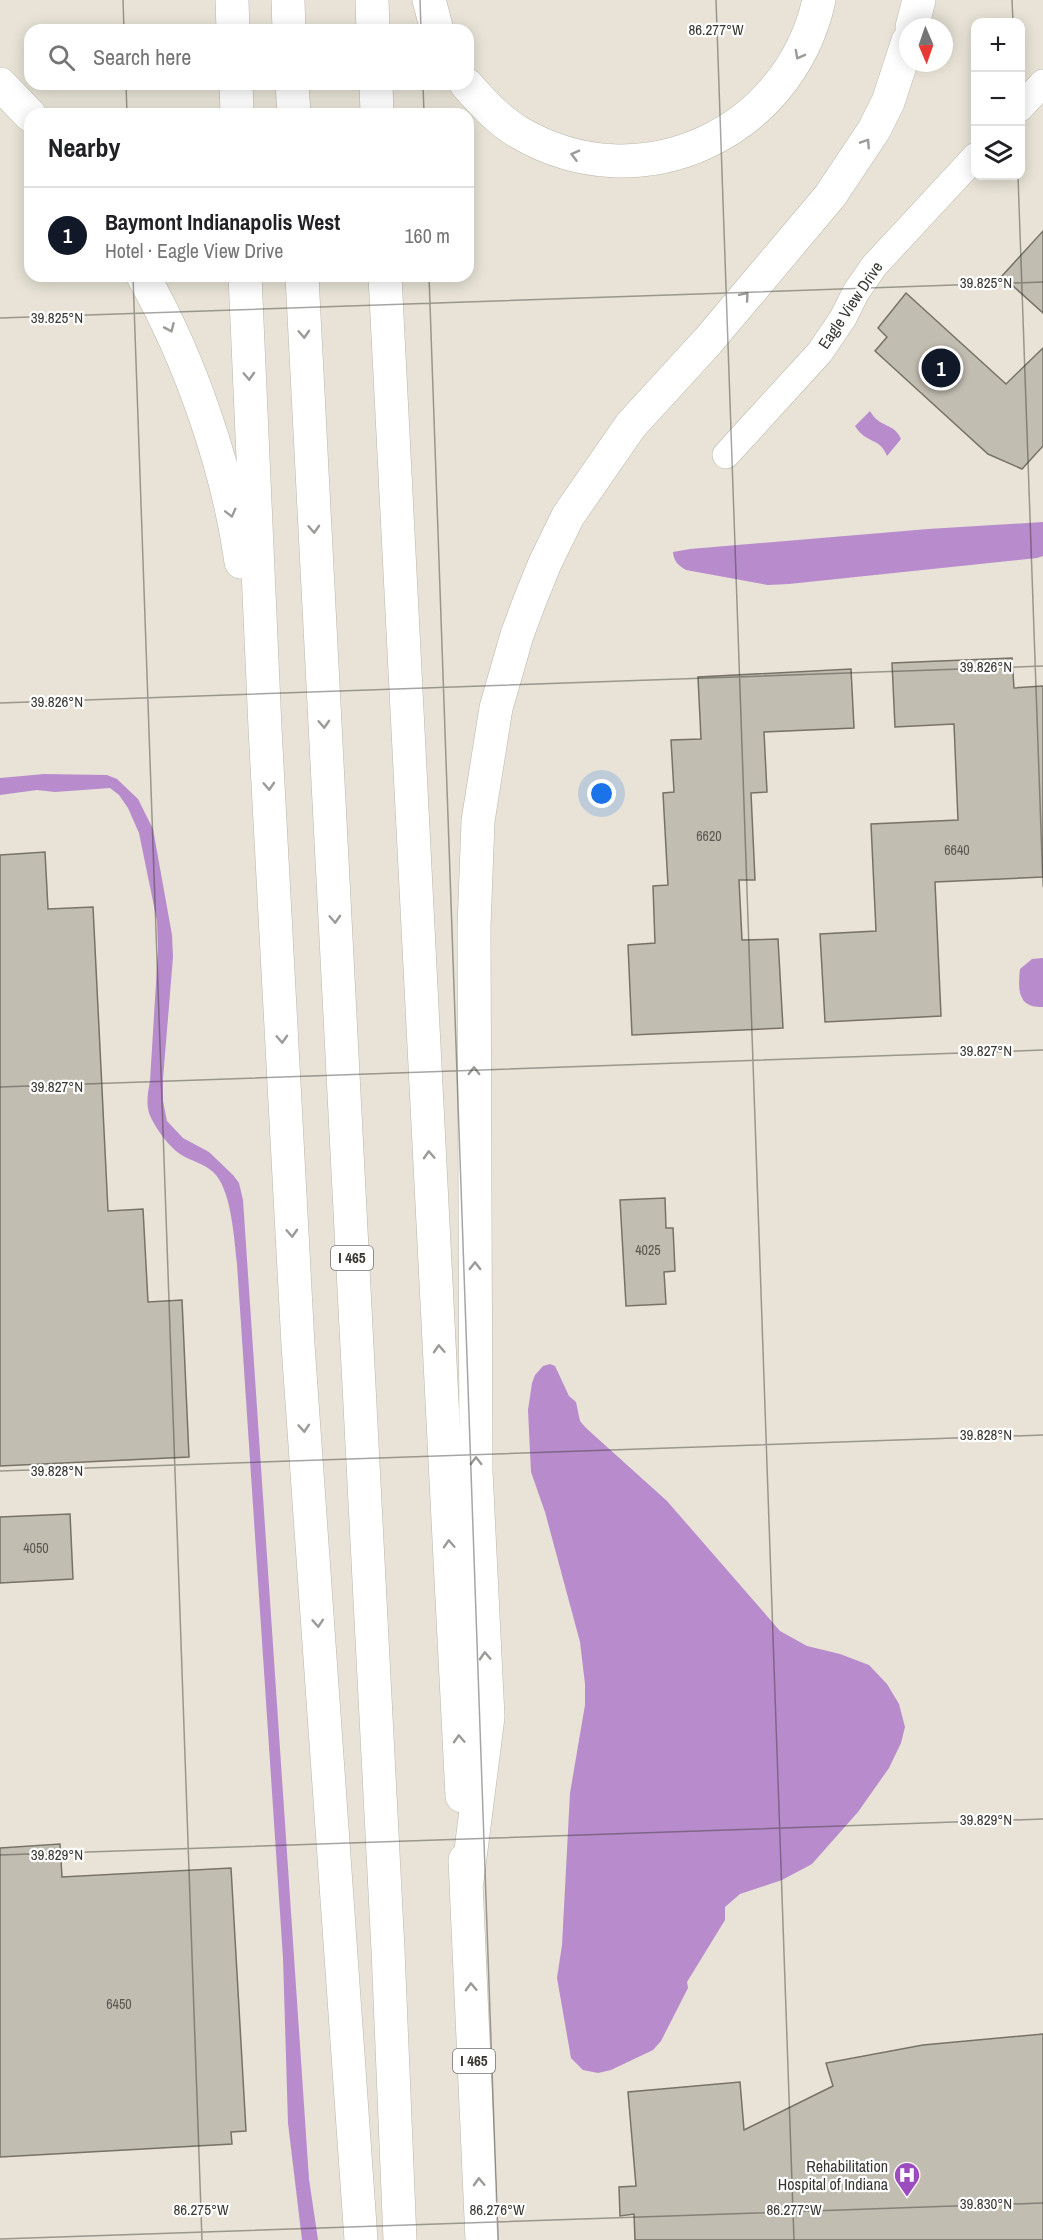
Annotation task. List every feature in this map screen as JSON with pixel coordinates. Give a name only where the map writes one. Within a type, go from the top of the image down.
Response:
[{"type":"highway","points":[[232,0],[233,24]]},
{"type":"highway","points":[[288,0],[289,24]]},
{"type":"highway","points":[[372,0],[373,24]]},
{"type":"highway","points":[[429,0],[435,24]]},
{"type":"highway","points":[[472,90],[503,121],[520,133],[555,150],[593,160],[614,161],[653,159],[672,155],[726,132],[758,108],[789,71],[811,28],[819,0]]},
{"type":"highway","points":[[915,18],[920,0]]},
{"type":"highway","points":[[467,1881],[488,1717],[476,1470],[474,927],[478,821],[496,708],[527,608],[545,562],[568,516],[631,425],[708,341],[830,196],[874,130],[884,111],[899,67]]},
{"type":"highway","points":[[0,84],[24,109]]},
{"type":"highway","points":[[236,90],[237,108]]},
{"type":"highway","points":[[292,90],[294,108]]},
{"type":"highway","points":[[376,90],[377,108]]},
{"type":"highway","points":[[146,282],[158,302],[194,382],[219,464],[238,541],[266,728]]},
{"type":"highway","points":[[245,282],[297,1333],[361,2240]]},
{"type":"highway","name":"I 465","points":[[302,282],[389,1962],[400,2240]]},
{"type":"highway","name":"I 465","points":[[385,282],[467,1881],[482,2240]]},
{"type":"street","points":[[1025,103],[1043,83]]},
{"type":"street","name":"Eagle View Drive","points":[[726,455],[824,346],[874,266],[971,160]]},
{"type":"shaded area","points":[[870,411],[878,421],[895,430],[901,439],[887,456],[877,443],[864,436],[855,426]]},
{"type":"shaded area","points":[[1043,522],[1043,556],[1037,558],[789,584],[768,585],[686,570],[677,563],[673,552],[928,529]]},
{"type":"shaded area","points":[[44,774],[107,775],[117,779],[138,799],[153,829],[172,935],[173,957],[163,1079],[163,1101],[167,1121],[183,1138],[209,1152],[233,1175],[239,1183],[243,1200],[309,2179],[318,2240],[302,2240],[288,2123],[283,1958],[237,1264],[229,1205],[216,1175],[208,1168],[175,1150],[154,1124],[149,1113],[148,1097],[158,950],[157,921],[139,833],[128,808],[119,795],[110,788],[55,792],[37,790],[0,795],[0,778]]},
{"type":"shaded area","points":[[1043,958],[1043,1007],[1024,1001],[1019,984],[1020,969],[1032,959]]},
{"type":"shaded area","points":[[550,1364],[555,1366],[569,1396],[576,1402],[580,1421],[586,1428],[667,1501],[780,1631],[807,1646],[840,1654],[869,1665],[887,1684],[899,1704],[905,1727],[901,1743],[889,1768],[858,1812],[812,1864],[782,1880],[740,1894],[725,1907],[725,1920],[687,1982],[688,1988],[661,2041],[653,2050],[611,2070],[598,2073],[583,2070],[571,2058],[557,1978],[562,1945],[570,1793],[585,1705],[585,1684],[580,1642],[545,1512],[531,1472],[528,1410],[532,1383],[535,1375],[543,1366]]},
{"type":"building","points":[[1043,231],[1043,313],[1002,276]]},
{"type":"building","points":[[906,293],[1006,384],[1043,348],[1043,446],[1022,469],[988,454],[875,351],[887,337],[878,328]]},
{"type":"building","points":[[1012,658],[1014,688],[1043,686],[1043,877],[935,882],[941,1016],[825,1022],[820,934],[876,931],[871,824],[958,820],[954,724],[895,727],[892,663]]},
{"type":"building","points":[[851,669],[854,728],[764,732],[767,792],[751,793],[755,880],[739,880],[742,940],[778,939],[783,1028],[632,1035],[628,945],[655,943],[653,886],[668,885],[663,793],[674,792],[671,740],[701,739],[698,677]]},
{"type":"building","points":[[45,852],[48,909],[93,907],[108,1211],[143,1209],[148,1302],[182,1300],[189,1457],[0,1466],[0,855]]},
{"type":"building","points":[[665,1198],[666,1228],[673,1228],[675,1271],[664,1272],[666,1304],[626,1306],[620,1200]]},
{"type":"building","points":[[70,1514],[73,1579],[0,1583],[0,1517]]},
{"type":"building","points":[[60,1844],[62,1877],[231,1868],[246,2131],[231,2132],[232,2144],[0,2157],[0,1848]]},
{"type":"building","points":[[1043,2034],[1043,2240],[635,2240],[634,2214],[620,2216],[619,2187],[636,2186],[628,2092],[740,2082],[744,2130],[833,2086],[826,2063],[923,2045]]},
{"type":"place","name":"Baymont Indianapolis West","points":[[941,368]]},
{"type":"place","name":"Rehabilitation Hospital of Indiana","points":[[907,2198]]}]
